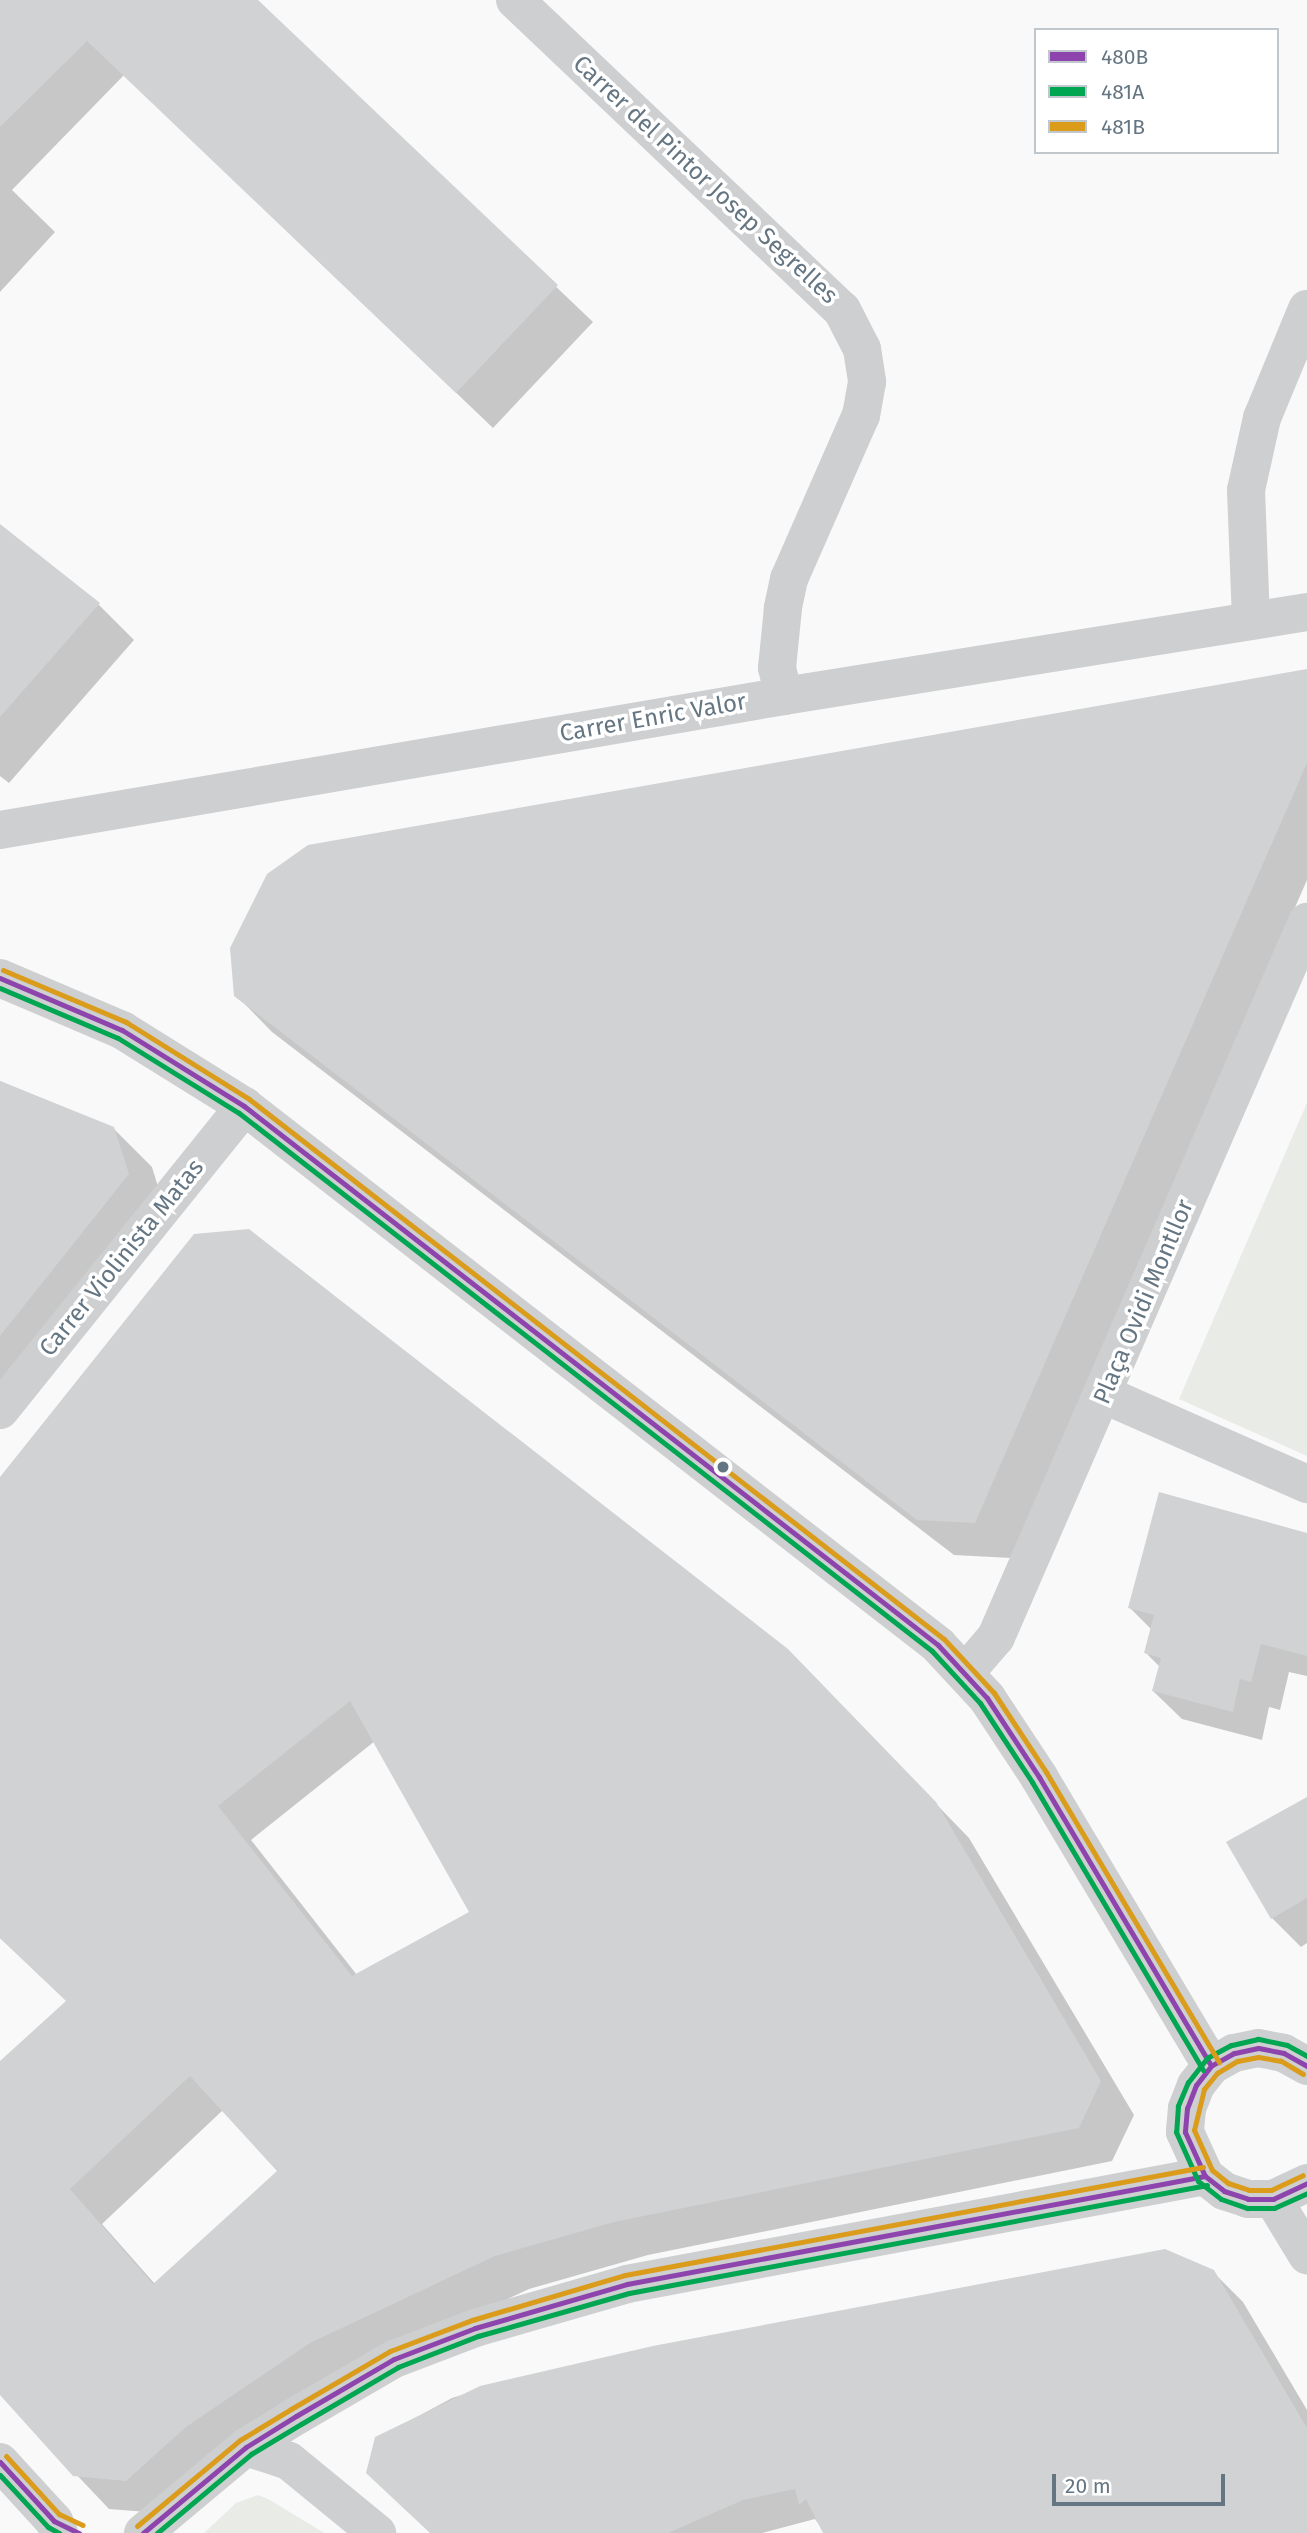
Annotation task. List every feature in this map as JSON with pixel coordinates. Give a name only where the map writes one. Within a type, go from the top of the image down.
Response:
[{"type":"street","name":"Carrer del Pintor Josep Segrelles","points":[[515,0],[842,310],[862,349],[867,382],[861,415],[789,579],[776,668],[784,696]]},
{"type":"street","points":[[1251,620],[1246,490],[1262,418],[1307,309]]},
{"type":"street","name":"Carrer Enric Valor","points":[[0,830],[784,696],[1307,612]]},
{"type":"street","name":"Plaça Ovidi Montllor","points":[[965,1672],[996,1637],[1105,1395],[1307,922]]},
{"type":"street","points":[[0,978],[122,1030],[244,1105],[888,1604],[965,1672],[1039,1777],[1211,2066]]},
{"type":"street","name":"Carrer Violinista Matas","points":[[0,1410],[244,1105]]},
{"type":"street","points":[[1105,1395],[1307,1484]]},
{"type":"street","points":[[1307,2066],[1284,2053],[1258,2049],[1234,2053],[1211,2066],[1196,2085],[1187,2108],[1185,2132],[1205,2176],[1224,2191],[1248,2199],[1273,2199],[1307,2183]]},
{"type":"street","points":[[143,2533],[246,2447],[394,2359],[577,2295],[1205,2176]]},
{"type":"street","points":[[1273,2199],[1307,2255]]},
{"type":"street","points":[[246,2447],[289,2461],[377,2533]]},
{"type":"street","points":[[0,2462],[64,2529]]},
{"type":"shaded area","points":[[1307,1103],[1307,1456],[1179,1399]]},
{"type":"shaded area","points":[[258,2495],[324,2533],[204,2533],[236,2503]]},
{"type":"building","points":[[0,0],[258,0],[558,285],[456,393],[87,41],[0,127]]},
{"type":"building","points":[[0,524],[100,603],[0,717]]},
{"type":"building","points":[[1307,669],[1307,763],[975,1523],[917,1520],[234,996],[230,948],[267,874],[308,845]]},
{"type":"building","points":[[0,1081],[114,1127],[129,1174],[0,1336]]},
{"type":"building","points":[[249,1229],[788,1649],[936,1802],[1101,2081],[1079,2128],[614,2222],[495,2256],[310,2343],[186,2427],[126,2481],[73,2476],[0,2395],[0,2061],[66,2001],[0,1938],[0,1477],[194,1234]],"holes":[[[350,1701],[469,1912],[352,1976],[218,1806]],[[190,2076],[277,2171],[153,2284],[70,2189]]]},
{"type":"building","points":[[1159,1492],[1307,1533],[1307,1656],[1261,1644],[1251,1682],[1240,1679],[1233,1712],[1152,1691],[1161,1658],[1144,1653],[1154,1615],[1128,1608]]},
{"type":"building","points":[[1307,1797],[1307,1898],[1271,1919],[1226,1842]]},
{"type":"building","points":[[1165,2249],[1214,2270],[1307,2428],[1307,2533],[823,2533],[806,2499],[799,2505],[795,2489],[743,2500],[668,2533],[430,2533],[366,2473],[375,2437],[480,2386],[653,2346]]},
{"type":"transit line","name":"481B","points":[[3,970],[126,1022],[249,1099],[944,1639],[994,1693],[1046,1772],[1219,2062]]},
{"type":"transit line","name":"480B","points":[[0,978],[122,1030],[244,1106],[938,1645],[987,1698],[1039,1777],[1211,2066]]},
{"type":"transit line","name":"481A","points":[[0,988],[118,1038],[239,1113],[932,1651],[980,1703],[1032,1782],[1203,2070]]},
{"type":"transit line","name":"481A","points":[[1307,2056],[1287,2045],[1258,2039],[1231,2045],[1207,2058],[1188,2082],[1178,2106],[1176,2132],[1198,2181],[1221,2199],[1247,2208],[1274,2208],[1307,2193]]},
{"type":"transit line","name":"480B","points":[[1307,2066],[1284,2053],[1258,2048],[1234,2053],[1211,2066],[1196,2085],[1187,2108],[1185,2132],[1205,2176],[1224,2191],[1248,2199],[1273,2199],[1307,2183]]},
{"type":"transit line","name":"481B","points":[[1303,2074],[1281,2061],[1258,2057],[1237,2061],[1217,2073],[1204,2089],[1194,2130],[1212,2170],[1228,2183],[1249,2190],[1271,2190],[1303,2175]]},
{"type":"transit line","name":"481B","points":[[137,2526],[240,2440],[390,2351],[472,2320],[625,2275],[1203,2167]]},
{"type":"transit line","name":"480B","points":[[143,2533],[246,2447],[296,2416],[394,2359],[475,2328],[627,2284],[1205,2176]]},
{"type":"transit line","name":"481A","points":[[157,2533],[251,2454],[398,2367],[478,2336],[629,2293],[1207,2185]]},
{"type":"transit line","name":"481B","points":[[6,2456],[59,2514],[83,2525]]},
{"type":"transit line","name":"480B","points":[[0,2462],[54,2521],[79,2533]]},
{"type":"transit line","name":"481A","points":[[0,2475],[48,2527],[59,2533]]}]
